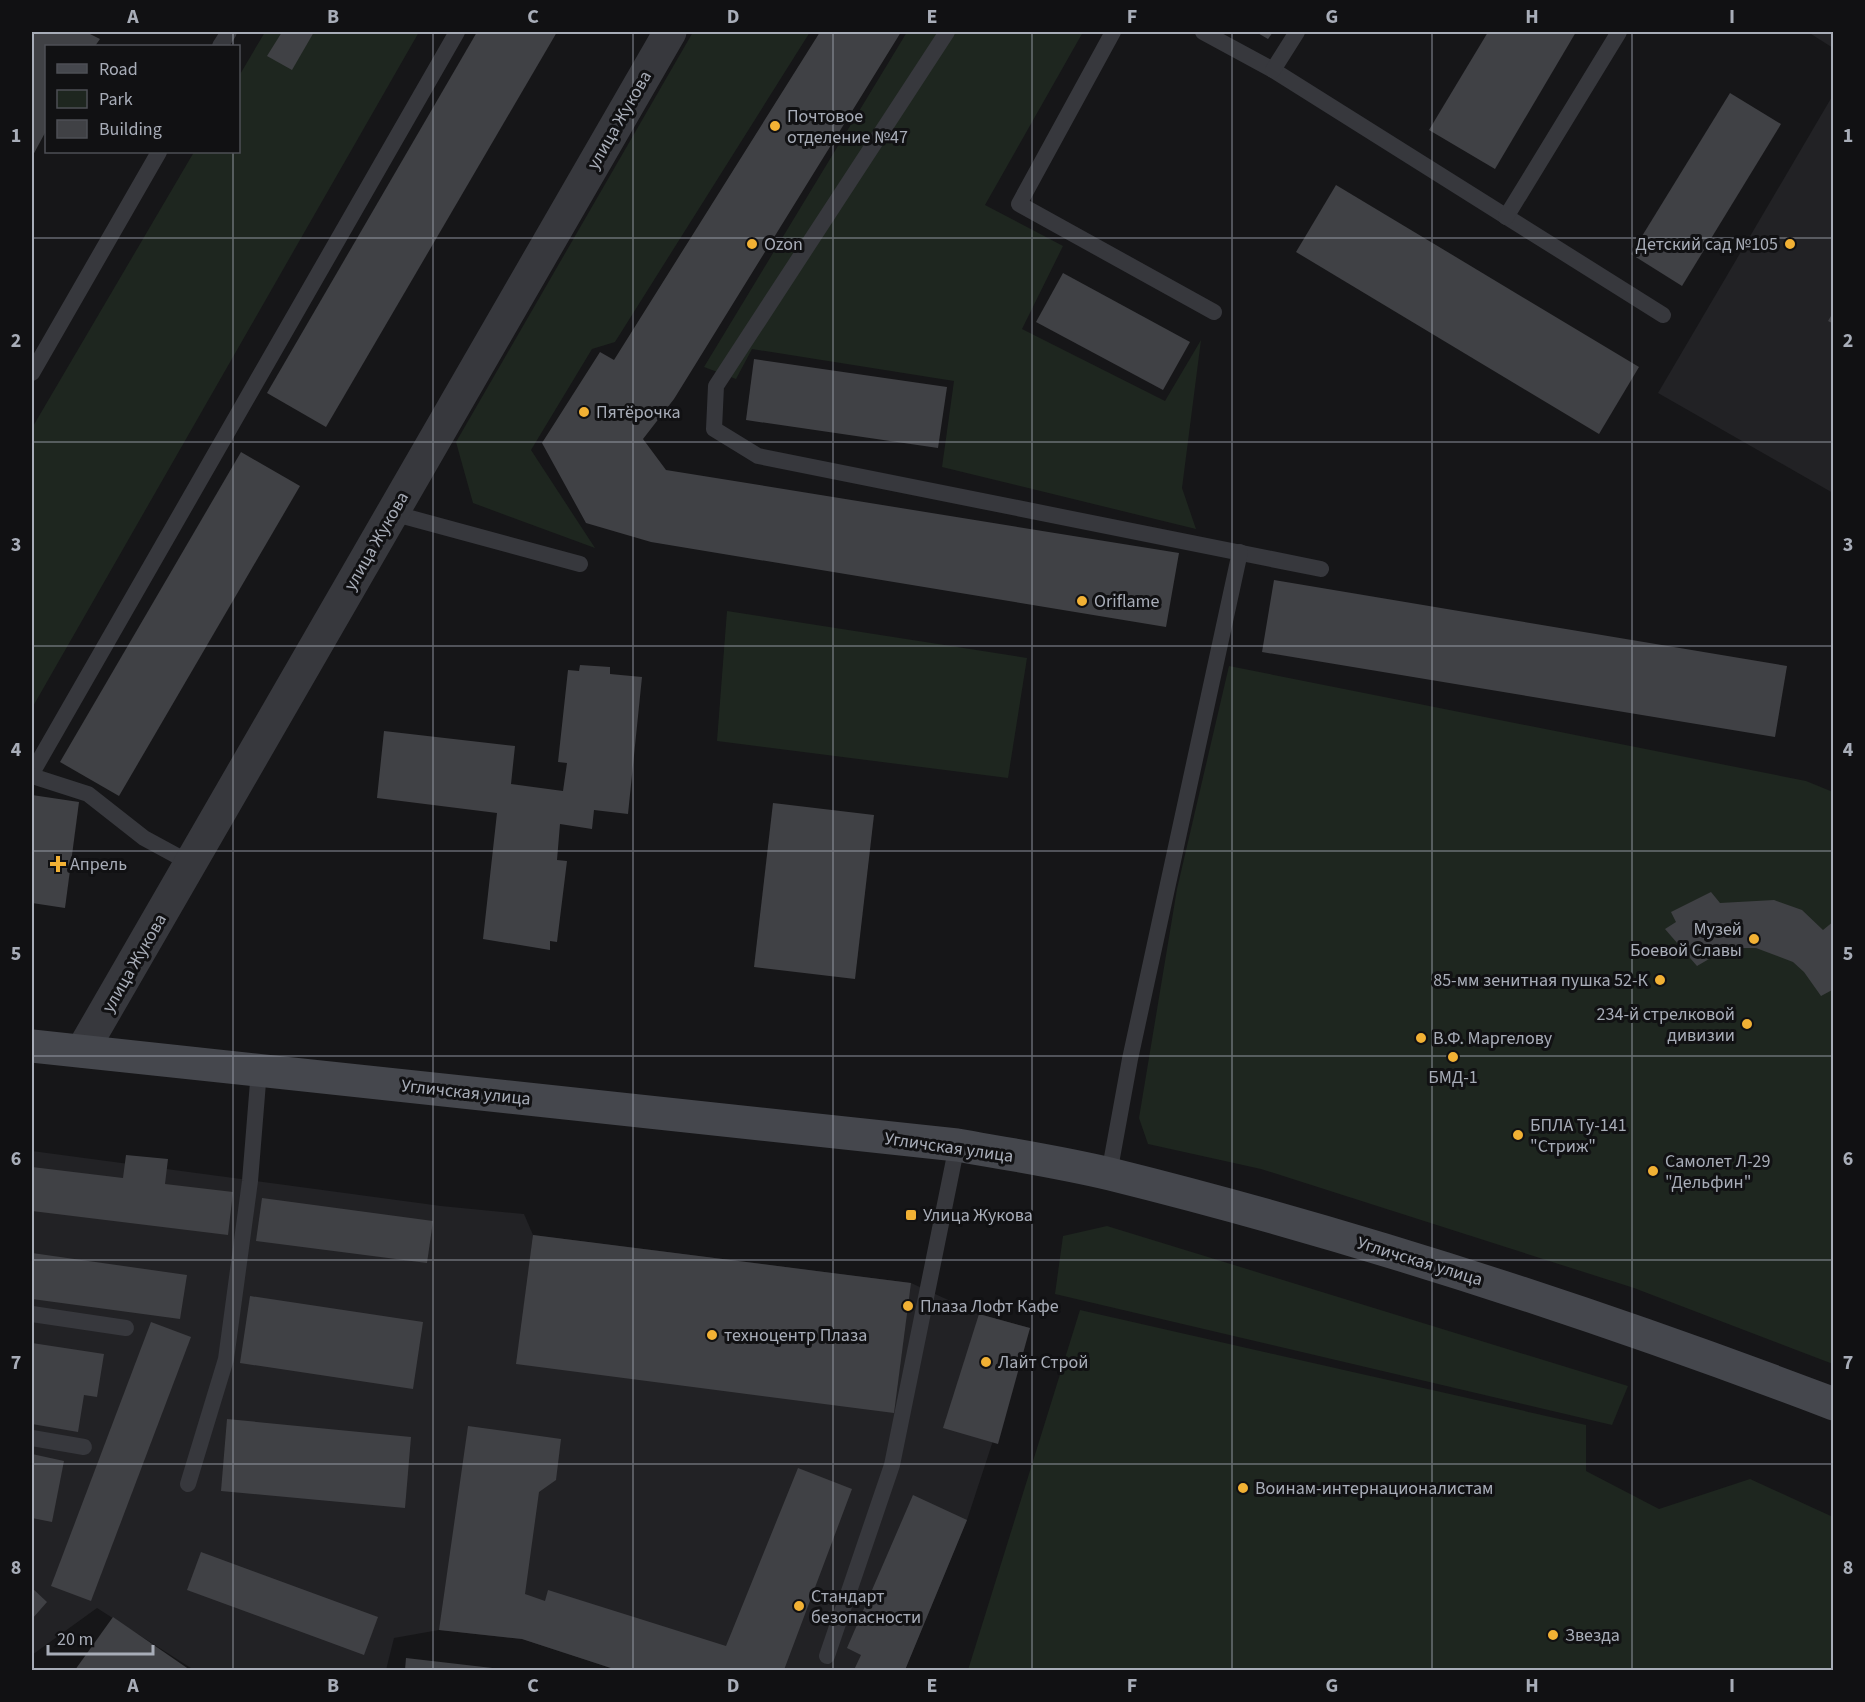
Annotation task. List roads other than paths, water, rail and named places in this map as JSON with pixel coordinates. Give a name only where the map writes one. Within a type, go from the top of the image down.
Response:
[{"type":"main road","name":"Угличская улица","points":[[32,1046],[957,1145],[1109,1174],[1388,1251],[1563,1305],[1833,1404]]},
{"type":"street","name":"улица Жукова","points":[[82,1051],[670,32]]},
{"type":"lane","points":[[221,45],[229,32]]},
{"type":"lane","points":[[190,863],[144,838],[88,794],[32,774],[457,32]]},
{"type":"lane","points":[[947,32],[716,386],[714,429],[758,456],[1321,569]]},
{"type":"lane","points":[[1113,32],[1019,204],[1214,312]]},
{"type":"lane","points":[[1203,32],[1274,70],[1663,315]]},
{"type":"lane","points":[[1274,70],[1297,32]]},
{"type":"lane","points":[[1506,217],[1619,32]]},
{"type":"lane","points":[[32,373],[158,153]]},
{"type":"lane","points":[[392,513],[580,564]]},
{"type":"lane","points":[[1109,1174],[1130,1059],[1240,552]]},
{"type":"lane","points":[[188,1484],[226,1359],[250,1180],[259,1070]]},
{"type":"lane","points":[[827,1656],[892,1465],[957,1145]]},
{"type":"lane","points":[[32,1314],[126,1328]]},
{"type":"lane","points":[[32,1438],[84,1447]]},
{"type":"place","name":"Почтовое отделение №47","points":[[775,126]]},
{"type":"place","name":"Ozon","points":[[752,244]]},
{"type":"place","name":"Детский сад №105","points":[[1790,244]]},
{"type":"place","name":"Пятёрочка","points":[[584,412]]},
{"type":"place","name":"Oriflame","points":[[1082,601]]},
{"type":"place","name":"Апрель","points":[[58,864]]},
{"type":"place","name":"Музей Боевой Славы","points":[[1754,939]]},
{"type":"place","name":"85-мм зенитная пушка 52-К","points":[[1660,980]]},
{"type":"place","name":"234-й стрелковой дивизии","points":[[1747,1024]]},
{"type":"place","name":"В.Ф. Маргелову","points":[[1421,1038]]},
{"type":"place","name":"БМД-1","points":[[1453,1057]]},
{"type":"place","name":"БПЛА Ту-141 \"Стриж\"","points":[[1518,1135]]},
{"type":"place","name":"Самолет Л-29 \"Дельфин\"","points":[[1653,1171]]},
{"type":"place","name":"Улица Жукова","points":[[911,1215]]},
{"type":"place","name":"Плаза Лофт Кафе","points":[[908,1306]]},
{"type":"place","name":"техноцентр Плаза","points":[[712,1335]]},
{"type":"place","name":"Лайт Строй","points":[[986,1362]]},
{"type":"place","name":"Воинам-интернационалистам","points":[[1243,1488]]},
{"type":"place","name":"Стандарт безопасности","points":[[799,1606]]},
{"type":"place","name":"Звезда","points":[[1553,1635]]}]
